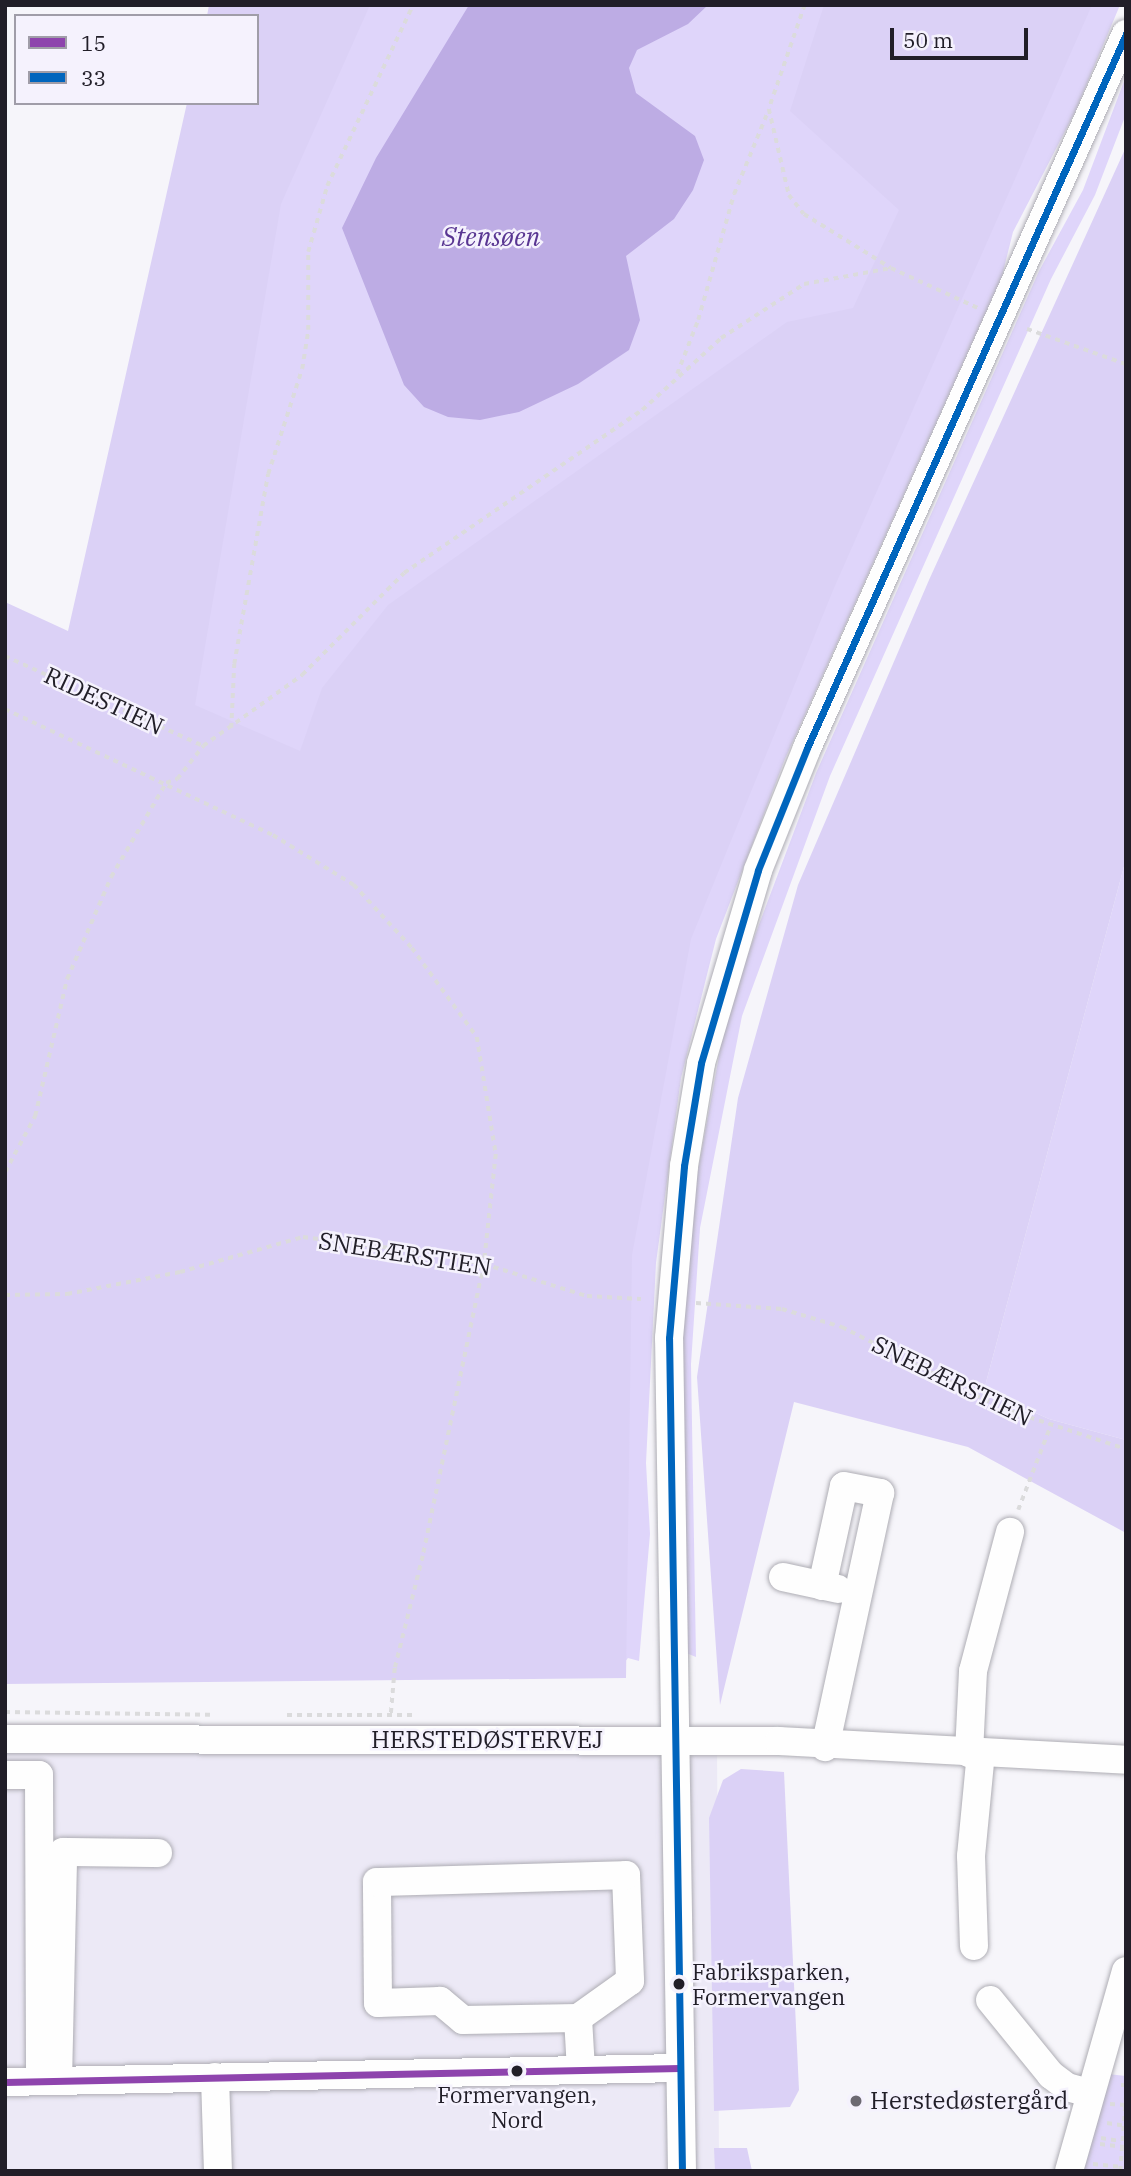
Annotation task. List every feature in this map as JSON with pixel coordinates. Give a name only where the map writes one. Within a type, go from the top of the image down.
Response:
[{"type":"street","points":[[682,2171],[673,1741],[669,1338],[684,1166],[701,1063],[758,870],[807,748],[1126,34]]},
{"type":"street","points":[[822,1586],[844,1486],[880,1493],[825,1747]]},
{"type":"street","points":[[974,1946],[971,1856],[975,1753],[973,1671],[1010,1532]]},
{"type":"street","points":[[783,1577],[858,1594]]},
{"type":"street","name":"HERSTEDØSTERVEJ","points":[[5,1739],[779,1741],[825,1747],[1126,1759]]},
{"type":"street","points":[[5,1775],[40,1775],[49,2081]]},
{"type":"street","points":[[49,2081],[63,1852],[158,1853]]},
{"type":"street","points":[[626,1875],[630,1981],[578,2018],[463,2020],[440,2001],[378,2003],[377,1882],[626,1875]]},
{"type":"street","points":[[1069,2171],[1089,2093],[1115,2047],[1126,1971]]},
{"type":"street","points":[[990,2000],[1051,2075],[1067,2087],[1089,2093]]},
{"type":"street","points":[[578,2018],[581,2070]]},
{"type":"street","points":[[5,2082],[680,2068]]},
{"type":"street","points":[[215,2077],[218,2171]]},
{"type":"path","points":[[231,729],[234,664],[268,474],[306,343],[308,252],[327,186],[414,5]]},
{"type":"path","points":[[676,377],[698,320],[734,194],[769,109],[805,5]]},
{"type":"path","points":[[769,109],[789,195],[804,214],[891,268],[978,308]]},
{"type":"path","points":[[5,1172],[35,1116],[66,979],[111,877],[166,783],[177,779],[203,746],[231,729],[302,675],[404,573],[642,410],[721,338],[804,284],[891,268]]},
{"type":"path","points":[[1027,329],[1126,364]]},
{"type":"path","name":"RIDESTIEN","points":[[5,656],[203,746]]},
{"type":"path","points":[[5,709],[273,835],[354,885],[412,948],[477,1037],[496,1154],[484,1265],[423,1556],[394,1668],[391,1715]]},
{"type":"path","name":"SNEBÆRSTIEN","points":[[5,1295],[67,1294],[180,1272],[303,1237],[484,1265],[587,1296],[641,1299]]},
{"type":"path","name":"SNEBÆRSTIEN","points":[[696,1303],[782,1309],[842,1327],[1001,1408],[1049,1427],[1126,1449]]},
{"type":"path","points":[[1010,1532],[1049,1427]]},
{"type":"path","points":[[1086,2171],[1088,2164],[1120,2169],[1126,2093]]},
{"type":"path","points":[[1098,2122],[1124,2126]]},
{"type":"shaded area","points":[[209,5],[370,5],[281,204],[195,705],[300,751],[322,688],[388,605],[787,322],[853,308],[899,210],[790,111],[824,5],[1092,5],[834,588],[691,939],[632,1255],[626,1678],[5,1684],[5,602],[68,631],[187,105],[259,105],[259,14],[207,14]]},
{"type":"shaded area","points":[[301,5],[1120,5],[1075,112],[1013,232],[1002,276],[785,759],[716,939],[681,1078],[656,1263],[646,1463],[650,1534],[639,1661],[628,1658],[622,1665],[5,682],[119,736]]},
{"type":"shaded area","points":[[1126,76],[1126,114],[1095,195],[1051,279],[830,776],[742,1016],[700,1228],[691,1364],[696,1657],[686,1653],[679,1363],[688,1225],[728,1007],[816,773],[1039,271],[1083,190]]},
{"type":"shaded area","points":[[1126,147],[1126,859],[984,1390],[1049,1419],[1126,1440],[1126,1533],[968,1447],[794,1402],[720,1705],[697,1377],[738,1098],[798,885],[929,580]]},
{"type":"shaded area","points":[[1126,859],[1126,1440],[1049,1419],[984,1390]]},
{"type":"shaded area","points":[[717,1732],[719,2171],[5,2171],[5,1737]]},
{"type":"shaded area","points":[[741,1769],[784,1772],[799,2090],[790,2107],[714,2111],[709,1818],[723,1780]]},
{"type":"shaded area","points":[[1108,2074],[1126,2076],[1126,2171],[1081,2171]]},
{"type":"shaded area","points":[[714,2148],[747,2148],[752,2171],[715,2171]]},
{"type":"water","name":"Stensøen","points":[[469,5],[708,5],[688,24],[637,50],[629,68],[636,93],[695,136],[704,160],[693,190],[674,219],[626,256],[640,320],[629,350],[578,384],[519,412],[480,420],[448,417],[424,407],[404,385],[342,228],[376,158]]},
{"type":"transit line","name":"33","points":[[682,2171],[669,1338],[684,1166],[701,1063],[758,870],[807,748],[1126,34]]},
{"type":"transit line","name":"15","points":[[5,2082],[680,2068]]},
{"type":"place","name":"Fabriksparken, Formervangen","points":[[679,1984]]},
{"type":"place","name":"Formervangen, Nord","points":[[517,2071]]},
{"type":"place","name":"Herstedøstergård","points":[[856,2101]]}]
